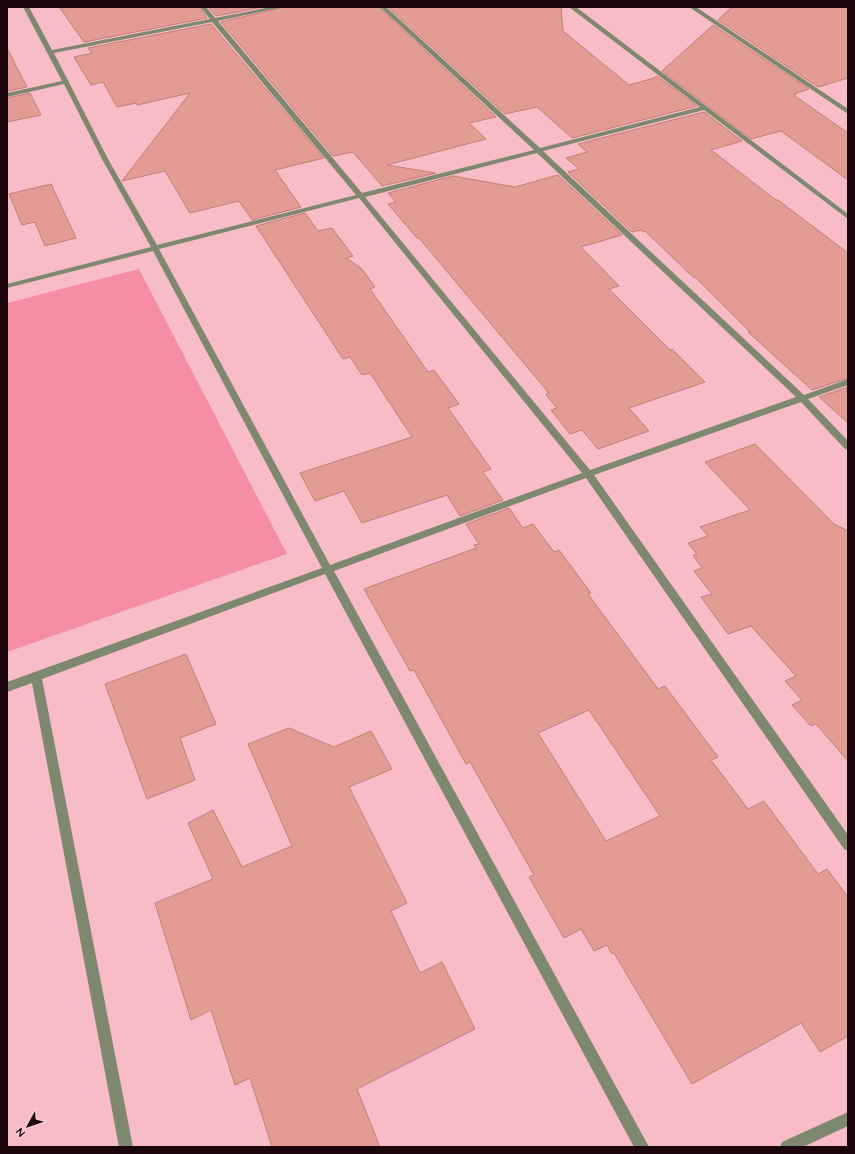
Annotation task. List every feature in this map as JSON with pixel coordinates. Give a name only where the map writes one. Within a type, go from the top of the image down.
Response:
[{"type":"street","points":[[26,7],[105,159],[155,248],[328,570],[642,1147]]},
{"type":"street","points":[[203,7],[361,196],[588,474],[848,845]]},
{"type":"street","points":[[50,52],[280,7]]},
{"type":"street","points":[[383,7],[802,398],[848,447]]},
{"type":"street","points":[[572,7],[848,217]]},
{"type":"street","points":[[692,7],[848,112]]},
{"type":"street","points":[[7,95],[66,82]]},
{"type":"street","points":[[7,286],[705,108]]},
{"type":"street","points":[[7,687],[588,474],[848,382]]},
{"type":"street","points":[[36,676],[126,1147]]},
{"type":"street","points":[[788,1147],[848,1119]]},
{"type":"shaded area","points":[[139,269],[287,554],[7,652],[7,303]]},
{"type":"building","points":[[59,7],[199,7],[207,18],[84,42]]},
{"type":"building","points":[[208,7],[263,7],[216,16]]},
{"type":"building","points":[[284,7],[379,7],[496,117],[469,123],[486,139],[387,165],[436,173],[382,186],[353,152],[333,156],[221,22]]},
{"type":"building","points":[[388,7],[561,7],[563,31],[629,85],[657,76],[697,106],[572,138],[537,107],[505,114]]},
{"type":"building","points":[[732,7],[848,7],[848,78],[818,87],[718,20]]},
{"type":"building","points":[[211,24],[324,158],[275,170],[301,207],[252,220],[239,201],[190,213],[165,171],[122,181],[190,93],[137,105],[136,103],[117,107],[103,82],[91,85],[74,57],[92,53],[88,48]]},
{"type":"building","points":[[713,25],[809,89],[794,94],[848,133],[848,180],[781,131],[751,139],[662,71]]},
{"type":"building","points":[[7,48],[27,87],[7,91]]},
{"type":"building","points":[[30,93],[41,115],[7,122],[7,98]]},
{"type":"building","points":[[704,112],[742,141],[711,150],[848,253],[848,378],[812,390],[748,332],[750,332],[695,277],[694,278],[645,231],[643,232],[641,230],[632,232],[568,172],[579,169],[566,158],[587,152],[578,144]]},
{"type":"building","points":[[558,175],[622,235],[581,247],[619,286],[609,289],[670,350],[672,349],[705,382],[629,408],[649,431],[598,449],[582,430],[570,434],[551,410],[557,408],[546,395],[548,392],[419,238],[417,238],[388,204],[396,202],[388,193],[453,176],[515,187]]},
{"type":"building","points":[[51,184],[76,238],[45,246],[35,222],[22,225],[9,194]]},
{"type":"building","points":[[305,213],[318,231],[332,228],[353,256],[346,258],[361,268],[375,287],[370,289],[428,372],[434,370],[459,404],[448,408],[491,469],[483,472],[503,500],[460,516],[447,495],[362,523],[344,491],[315,501],[300,473],[412,437],[370,373],[362,375],[350,357],[343,359],[256,226]]},
{"type":"building","points":[[848,387],[848,423],[819,397]]},
{"type":"building","points":[[755,444],[834,524],[848,531],[848,761],[816,724],[811,726],[792,705],[802,700],[785,681],[796,676],[751,626],[728,634],[701,597],[712,594],[694,571],[702,568],[693,555],[697,554],[688,543],[708,536],[700,527],[750,510],[705,462]]},
{"type":"building","points":[[509,508],[523,528],[533,524],[554,552],[559,550],[591,593],[588,594],[658,689],[665,686],[718,757],[711,760],[748,809],[764,801],[818,874],[827,869],[848,897],[848,1036],[820,1052],[801,1023],[692,1084],[614,953],[612,954],[607,945],[594,951],[581,929],[564,938],[529,877],[534,875],[470,762],[466,764],[414,670],[410,671],[364,589],[476,548],[474,545],[479,544],[466,524]],"holes":[[[589,710],[660,816],[606,841],[538,733]]]},
{"type":"building","points":[[186,654],[216,724],[180,738],[195,780],[147,799],[105,684]]},
{"type":"building","points":[[289,728],[334,747],[371,731],[392,769],[349,787],[407,903],[391,911],[420,973],[442,962],[475,1029],[357,1089],[380,1147],[272,1147],[250,1078],[235,1085],[211,1010],[191,1020],[155,903],[213,879],[188,823],[213,810],[242,867],[292,846],[248,744]]}]
